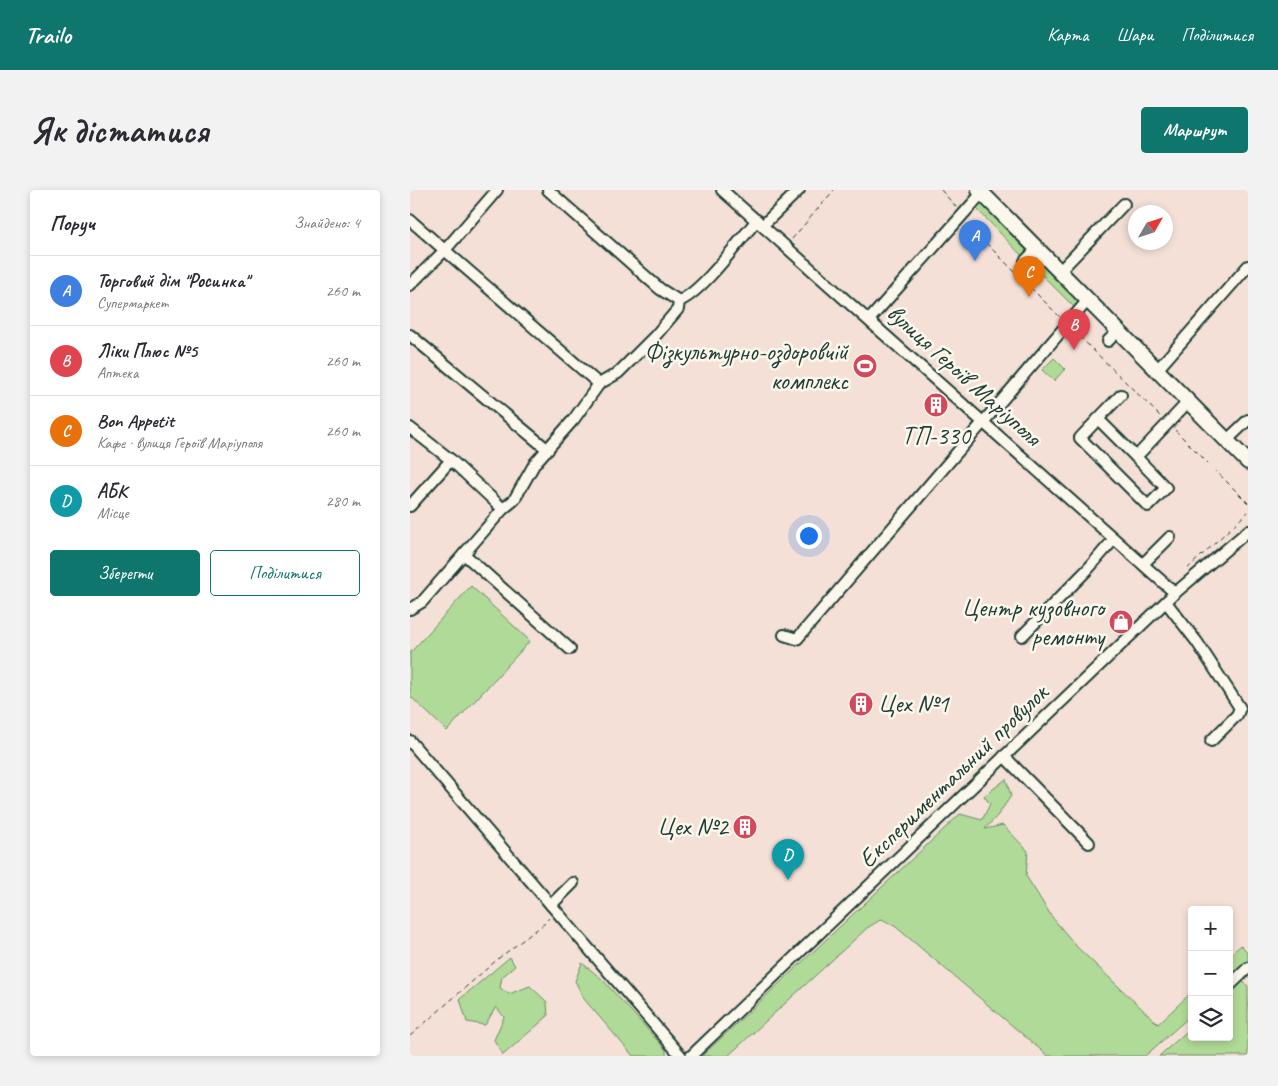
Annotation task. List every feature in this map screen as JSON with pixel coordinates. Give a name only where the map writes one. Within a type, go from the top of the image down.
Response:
[{"type":"main road","points":[[980,192],[1248,462]]},
{"type":"street","points":[[410,285],[445,250],[497,190]]},
{"type":"street","points":[[548,190],[660,289],[679,300],[685,298],[698,288],[760,223],[799,190]]},
{"type":"street","name":"вулиця Героїв Маріуполя","points":[[722,190],[1175,593]]},
{"type":"street","points":[[869,320],[966,213],[980,192]]},
{"type":"street","points":[[1060,272],[1124,204]]},
{"type":"street","points":[[410,220],[599,384]]},
{"type":"street","points":[[1025,261],[1037,249]]},
{"type":"street","points":[[1157,370],[1248,266]]},
{"type":"street","points":[[410,609],[422,602],[503,509],[514,500],[535,463],[574,419],[599,384],[618,374],[655,336],[678,309],[679,300]]},
{"type":"street","points":[[784,635],[798,638],[983,422],[1074,321],[1088,300]]},
{"type":"street","points":[[1108,341],[1118,331]]},
{"type":"street","points":[[410,334],[548,450]]},
{"type":"street","points":[[1098,419],[1166,488],[1148,506],[1080,438],[1098,419],[1121,395]]},
{"type":"street","points":[[1136,457],[1188,402]]},
{"type":"street","points":[[1226,440],[1248,420]]},
{"type":"street","points":[[410,428],[451,460],[503,509]]},
{"type":"street","points":[[410,506],[451,460]]},
{"type":"street","name":"Експериментальний провулок","points":[[691,1056],[991,762],[1004,756],[1175,593],[1248,531]]},
{"type":"street","points":[[1143,564],[1170,537]]},
{"type":"street","points":[[1022,636],[1088,569],[1114,539]]},
{"type":"street","points":[[464,554],[566,639],[570,649]]},
{"type":"street","points":[[1166,602],[1244,709],[1210,741]]},
{"type":"street","points":[[410,741],[681,1056]]},
{"type":"street","points":[[1004,756],[1089,843]]},
{"type":"street","points":[[553,908],[573,883]]},
{"type":"street","points":[[1233,982],[1248,968]]},
{"type":"path","points":[[786,246],[834,190]]},
{"type":"path","points":[[941,190],[966,213],[968,224],[1074,321],[1168,424],[1248,503]]},
{"type":"path","points":[[1183,574],[1248,512]]},
{"type":"path","points":[[410,1036],[499,958],[544,924],[553,908]]},
{"type":"green space","points":[[982,204],[1029,251],[1023,257],[977,209]]},
{"type":"green space","points":[[1035,257],[1080,303],[1075,308],[1030,263]]},
{"type":"green space","points":[[1054,358],[1065,369],[1054,381],[1042,370]]},
{"type":"green space","points":[[471,586],[530,641],[447,731],[410,696],[410,653]]},
{"type":"green space","points":[[1006,779],[1011,796],[998,815],[985,829],[1003,825],[1028,851],[1026,876],[1052,917],[1077,947],[1158,1024],[1188,996],[1188,1018],[1145,1056],[1048,1056],[896,927],[882,919],[867,928],[728,1056],[702,1056],[960,814],[982,820],[990,804],[984,796]]},
{"type":"green space","points":[[1241,945],[1248,953],[1248,962],[1233,975],[1233,952]]},
{"type":"green space","points":[[510,957],[515,966],[502,977],[500,988],[509,994],[530,986],[547,1002],[548,1016],[503,1055],[494,1040],[504,1017],[496,1007],[485,1025],[467,1022],[460,999]]},
{"type":"green space","points":[[582,963],[602,979],[666,1050],[666,1056],[633,1056],[584,999],[575,981]]},
{"type":"green space","points":[[1241,980],[1248,986],[1248,1056],[1159,1056],[1188,1031],[1188,1041],[1233,1041],[1233,987]]},
{"type":"place","name":"Торговий дім \"Росинка\"","points":[[975,261]]},
{"type":"place","name":"Bon Appetit","points":[[1029,297]]},
{"type":"place","name":"Ліки Плюс №5","points":[[1074,350]]},
{"type":"place","name":"Фізкультурно-оздоровчій комплекс","points":[[865,366]]},
{"type":"place","name":"ТП-330","points":[[936,405]]},
{"type":"place","name":"Центр кузовного ремонту","points":[[1121,622]]},
{"type":"place","name":"Цех №1","points":[[861,704]]},
{"type":"place","name":"Цех №2","points":[[745,827]]},
{"type":"place","name":"АБК","points":[[788,880]]}]
